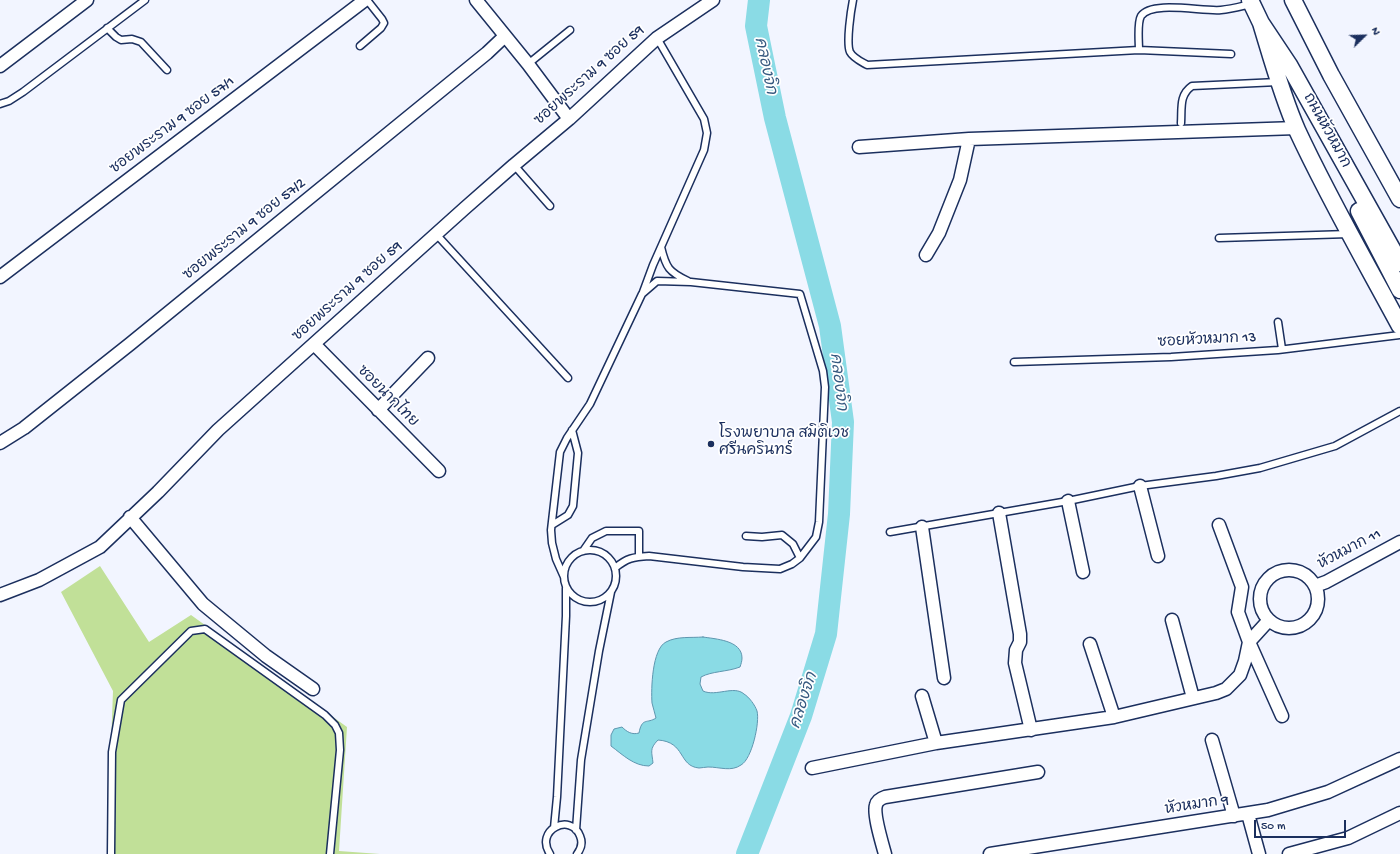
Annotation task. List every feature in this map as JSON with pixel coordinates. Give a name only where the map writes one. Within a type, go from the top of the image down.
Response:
[{"type":"main road","name":"ถนนหัวหมาก","points":[[1293,0],[1335,82],[1400,199]]},
{"type":"main road","name":"ถนนหัวหมาก","points":[[1251,2],[1261,23],[1289,66],[1400,263]]},
{"type":"main road","points":[[1261,23],[1297,128],[1350,234],[1400,326]]},
{"type":"main road","points":[[1337,151],[1347,183],[1358,208],[1373,240],[1400,290]]},
{"type":"street","points":[[0,66],[87,0]]},
{"type":"street","name":"ซอยพระราม 9 ซอย 57/1","points":[[0,277],[366,0]]},
{"type":"street","points":[[476,0],[528,64],[569,119]]},
{"type":"street","name":"ซอยพระราม 9 ซอย 59","points":[[0,595],[38,580],[100,547],[130,516],[158,492],[218,430],[436,234],[569,119],[657,38],[713,0]]},
{"type":"street","name":"ซอยพระราม 9 ซอย 57/2","points":[[0,443],[24,428],[125,348],[487,53],[505,36]]},
{"type":"street","points":[[859,147],[969,139],[1297,128]]},
{"type":"street","points":[[926,255],[939,233],[958,186],[969,139]]},
{"type":"street","name":"ซอยนากไทย","points":[[314,344],[439,471]]},
{"type":"street","points":[[378,410],[428,358]]},
{"type":"street","points":[[1140,486],[1158,556]]},
{"type":"street","points":[[1068,500],[1084,572]]},
{"type":"street","points":[[999,513],[1020,634],[1020,642],[1016,650],[1014,663],[1031,730]]},
{"type":"street","points":[[130,516],[203,604],[266,656],[313,689]]},
{"type":"street","points":[[1220,524],[1242,587],[1238,612],[1249,642],[1282,716]]},
{"type":"street","points":[[922,527],[944,678]]},
{"type":"street","name":"หัวหมาก 11","points":[[1316,586],[1400,542]]},
{"type":"street","points":[[1285,570],[1294,570],[1303,573],[1316,586],[1318,596],[1314,615],[1307,622],[1298,627],[1288,628],[1279,626],[1269,620],[1260,604],[1260,595],[1268,578],[1285,570]]},
{"type":"street","points":[[1172,620],[1193,698]]},
{"type":"street","points":[[812,768],[936,743],[1114,717],[1226,689],[1240,675],[1246,661],[1249,642],[1269,620]]},
{"type":"street","points":[[1090,644],[1114,717]]},
{"type":"street","points":[[922,696],[936,743]]},
{"type":"street","points":[[1212,740],[1234,816]]},
{"type":"street","name":"หัวหมาก 9","points":[[990,854],[1268,810],[1328,792],[1400,758]]},
{"type":"street","points":[[885,854],[876,817],[876,804],[880,800],[886,797],[1038,772]]},
{"type":"street","points":[[1289,854],[1348,838],[1400,813]]},
{"type":"street","points":[[1248,814],[1259,854]]},
{"type":"lane","points":[[0,104],[9,101],[23,92],[145,0]]},
{"type":"lane","points":[[360,46],[381,28],[384,23],[366,0]]},
{"type":"lane","points":[[853,0],[848,40],[850,52],[857,59],[867,65],[1139,50],[1231,54]]},
{"type":"lane","points":[[1139,50],[1139,22],[1141,16],[1150,9],[1167,7],[1221,10],[1251,2]]},
{"type":"lane","points":[[107,28],[121,40],[132,39],[141,42],[167,70]]},
{"type":"lane","points":[[528,64],[570,30]]},
{"type":"lane","points":[[554,828],[566,616],[566,588],[564,577],[556,559],[552,543],[552,525],[560,452],[572,430],[590,404],[642,294],[653,264],[704,150],[706,133],[704,118],[657,38]]},
{"type":"lane","points":[[1181,123],[1182,100],[1185,91],[1192,86],[1280,82]]},
{"type":"lane","points":[[514,165],[550,206]]},
{"type":"lane","points":[[436,234],[568,378]]},
{"type":"lane","points":[[1219,238],[1350,234]]},
{"type":"lane","points":[[661,247],[664,259],[670,271],[691,282]]},
{"type":"lane","points":[[615,568],[624,560],[634,556],[649,556],[743,567],[780,569],[792,564],[800,558],[816,537],[819,522],[826,387],[800,294],[691,282],[657,280],[642,294]]},
{"type":"lane","points":[[1278,322],[1282,349]]},
{"type":"lane","name":"ซอยหัวหมาก 13","points":[[1014,362],[1171,357],[1282,349],[1400,335]]},
{"type":"lane","points":[[890,532],[1140,486],[1216,476],[1260,468],[1334,446],[1400,411]]},
{"type":"lane","points":[[552,525],[568,515],[573,506],[578,453],[572,430]]},
{"type":"lane","points":[[583,551],[592,538],[606,531],[639,531],[639,556]]},
{"type":"lane","points":[[746,536],[762,537],[782,535],[793,544],[800,558]]},
{"type":"lane","points":[[564,577],[565,568],[569,560],[575,554],[591,550],[599,551],[609,558],[615,568],[616,576],[615,584],[611,592],[599,651],[581,760],[576,830]]},
{"type":"lane","points":[[566,588],[579,600],[587,602],[596,602],[611,592]]},
{"type":"lane","points":[[111,854],[112,752],[121,700],[191,631],[205,629],[325,715],[335,725],[338,733],[340,750],[330,854]]},
{"type":"lane","points":[[550,854],[547,848],[547,837],[558,825],[568,825],[576,830],[581,839],[580,850],[577,854]]},
{"type":"green space","points":[[100,566],[149,642],[191,615],[347,727],[339,851],[380,854],[107,854],[113,691],[61,592]]},
{"type":"water","points":[[703,637],[733,644],[738,647],[741,652],[742,659],[740,667],[705,675],[701,677],[700,684],[703,691],[713,693],[730,691],[740,692],[748,697],[753,704],[758,716],[754,740],[749,756],[741,765],[733,768],[699,768],[688,763],[678,749],[673,745],[658,740],[652,748],[653,763],[649,766],[644,766],[634,762],[611,746],[611,735],[614,729],[622,727],[630,733],[639,733],[643,723],[656,718],[652,703],[652,679],[655,661],[661,646],[670,640]]},
{"type":"waterway","name":"คลองจิก","points":[[747,854],[801,716],[826,634],[839,514],[843,422],[830,326],[775,118],[756,26],[759,0]]},
{"type":"place","name":"โรงพยาบาล สมิติเวช ศรีนครินทร์","points":[[711,444]]}]
